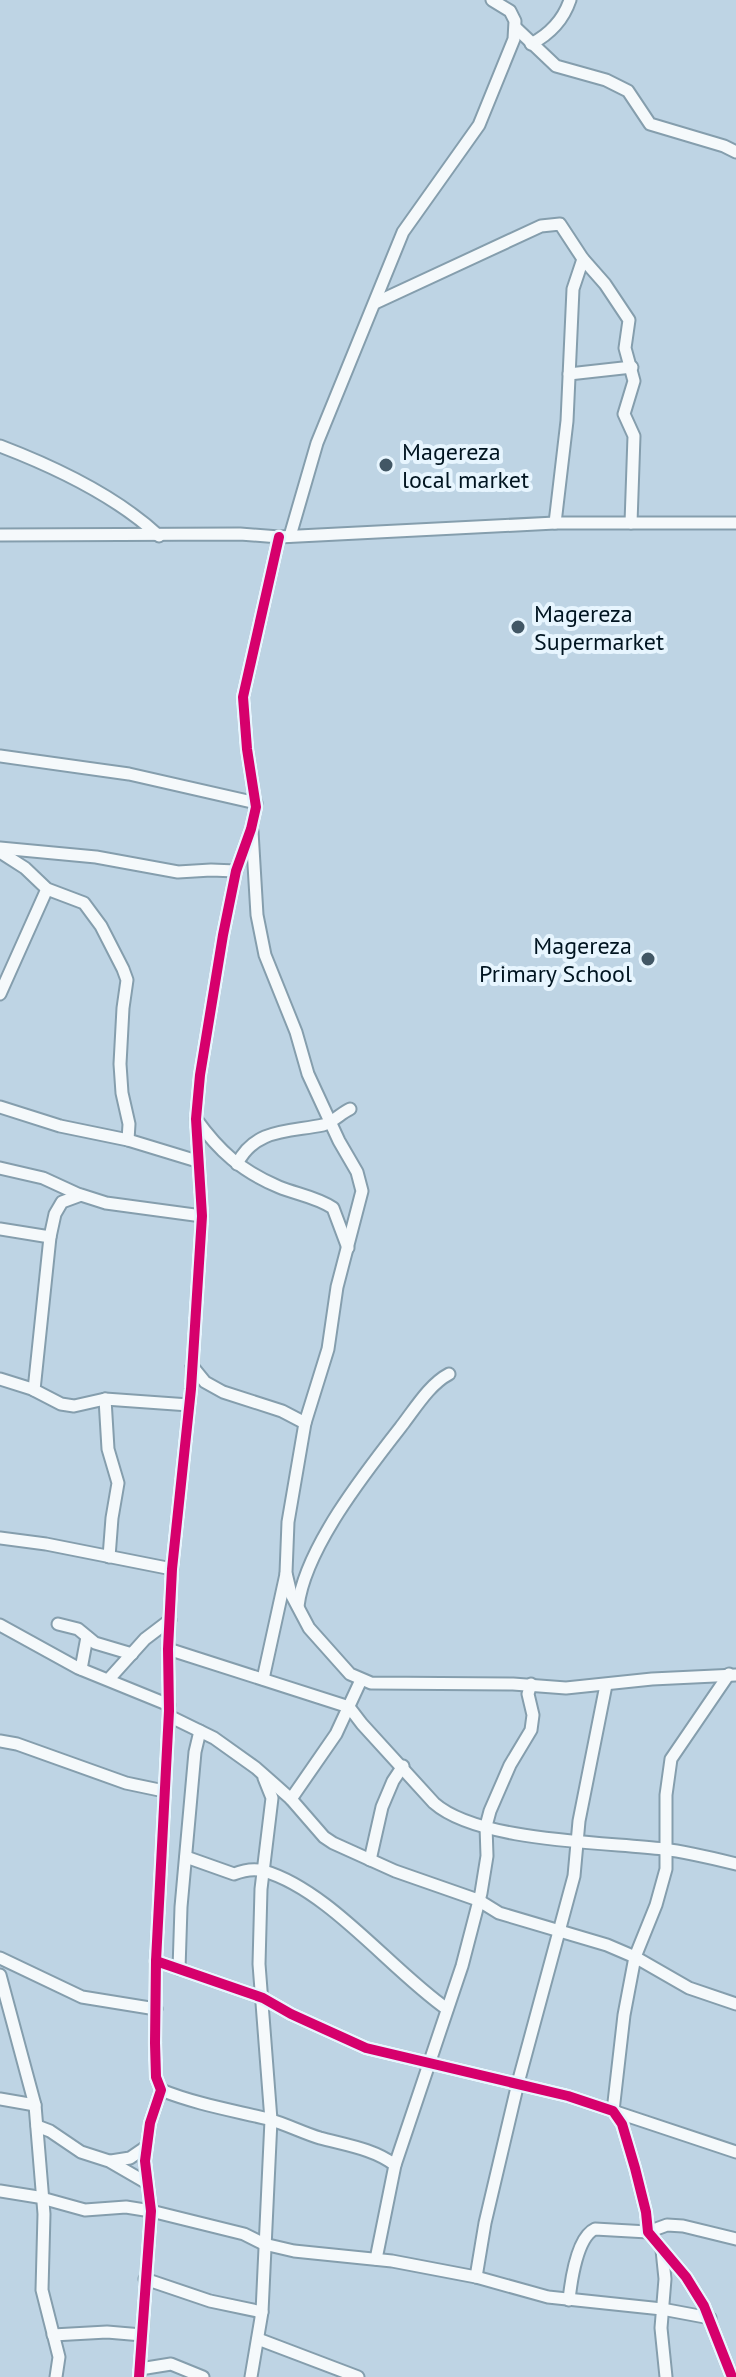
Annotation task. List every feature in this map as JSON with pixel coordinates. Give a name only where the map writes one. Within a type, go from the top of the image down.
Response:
[{"type":"street","points":[[492,0],[510,11],[516,28],[556,66],[606,80],[628,91],[650,124],[732,149]]},
{"type":"street","points":[[531,44],[554,29],[565,15],[570,0]]},
{"type":"street","points":[[203,2377],[171,2364],[140,2373],[151,2211],[146,2147],[161,2090],[156,2077],[156,1961],[169,1711],[172,1569],[189,1405],[202,1216],[196,1119],[211,1003],[236,871],[251,829],[256,803],[243,697],[285,536],[317,443],[403,232],[479,125],[516,28]]},
{"type":"street","points":[[375,303],[541,226],[560,224],[629,320],[625,348],[634,381],[624,414],[634,436],[631,523]]},
{"type":"street","points":[[555,523],[567,421],[573,289],[583,259]]},
{"type":"street","points":[[569,374],[632,367]]},
{"type":"street","points":[[0,446],[42,462],[90,488],[159,536]]},
{"type":"street","points":[[0,535],[285,536],[555,523],[736,523]]},
{"type":"street","points":[[0,756],[129,774],[256,803]]},
{"type":"street","points":[[251,829],[257,915],[265,955],[296,1032],[308,1074],[361,1181],[361,1202],[337,1287],[328,1349],[305,1423],[288,1522],[286,1573],[263,1679]]},
{"type":"street","points":[[0,850],[112,859],[178,872],[236,871]]},
{"type":"street","points":[[0,850],[47,889],[84,903],[101,926],[123,969],[127,980],[120,1064],[129,1124],[128,1140]]},
{"type":"street","points":[[0,994],[47,889]]},
{"type":"street","points":[[0,1107],[60,1126],[128,1140],[197,1161]]},
{"type":"street","points":[[237,1164],[242,1154],[262,1137],[280,1130],[330,1122],[350,1109]]},
{"type":"street","points":[[196,1119],[212,1141],[237,1164],[276,1186],[328,1205],[338,1218],[348,1249]]},
{"type":"street","points":[[0,1168],[43,1178],[106,1203],[202,1216]]},
{"type":"street","points":[[34,1390],[55,1214],[62,1202],[81,1195]]},
{"type":"street","points":[[0,1229],[50,1237]]},
{"type":"street","points":[[192,1366],[205,1382],[223,1392],[282,1411],[305,1423]]},
{"type":"street","points":[[298,1606],[300,1590],[337,1516],[412,1412],[449,1374]]},
{"type":"street","points":[[0,1379],[34,1390],[61,1404],[74,1406],[105,1399],[189,1405]]},
{"type":"street","points":[[105,1399],[108,1449],[118,1483],[109,1557]]},
{"type":"street","points":[[0,1538],[172,1569]]},
{"type":"street","points":[[286,1573],[291,1594],[309,1628],[350,1674],[371,1683],[531,1684],[566,1688],[733,1674]]},
{"type":"street","points":[[109,1679],[145,1639],[170,1620]]},
{"type":"street","points":[[58,1624],[78,1629],[95,1643],[132,1654]]},
{"type":"street","points":[[0,1625],[81,1669],[109,1679],[200,1731],[256,1768],[291,1799],[324,1837],[370,1860],[478,1900],[499,1913],[607,1945],[689,1988],[736,2004]]},
{"type":"street","points":[[81,1669],[87,1637]]},
{"type":"street","points":[[168,1649],[349,1707],[442,1809],[486,1826],[579,1842],[666,1850],[736,1864]]},
{"type":"street","points":[[732,2377],[710,2318],[686,2277],[648,2232],[635,2168],[622,2124],[613,2111],[624,2015],[635,1957],[666,1869],[666,1795],[671,1759],[733,1674]]},
{"type":"street","points":[[291,1799],[336,1734],[361,1680]]},
{"type":"street","points":[[376,2259],[395,2165],[462,1966],[487,1856],[486,1826],[493,1803],[531,1730],[533,1715],[528,1694],[531,1684]]},
{"type":"street","points":[[476,2277],[485,2223],[518,2083],[574,1876],[579,1821],[606,1685]]},
{"type":"street","points":[[179,1969],[195,1752],[200,1731]]},
{"type":"street","points":[[0,1741],[17,1744],[126,1783],[164,1791]]},
{"type":"street","points":[[370,1860],[382,1807],[403,1766]]},
{"type":"street","points":[[251,2377],[262,2312],[271,2120],[259,1964],[262,1870],[272,1798],[267,1783],[256,1768]]},
{"type":"street","points":[[186,1857],[234,1874],[245,1869],[262,1870],[287,1881],[333,1911],[420,1990],[447,2009]]},
{"type":"street","points":[[0,1958],[82,1997],[156,2009]]},
{"type":"street","points":[[156,1961],[263,1998],[347,2041],[382,2053],[568,2096],[736,2152]]},
{"type":"street","points":[[0,1975],[35,2105],[43,2198],[42,2290],[59,2357],[56,2377]]},
{"type":"street","points":[[0,2017],[13,2021]]},
{"type":"street","points":[[161,2090],[203,2105],[271,2120],[372,2152],[395,2165]]},
{"type":"street","points":[[0,2099],[35,2105]]},
{"type":"street","points":[[37,2126],[81,2152],[109,2161],[147,2183]]},
{"type":"street","points":[[109,2161],[130,2158],[146,2147]]},
{"type":"street","points":[[0,2191],[43,2198],[85,2210],[126,2207],[151,2211],[253,2237],[264,2244],[313,2254],[376,2259],[476,2277],[569,2300],[662,2309],[710,2318]]},
{"type":"street","points":[[0,2203],[14,2194]]},
{"type":"street","points":[[569,2300],[577,2258],[589,2231],[648,2232],[675,2225],[736,2239]]},
{"type":"street","points":[[662,2250],[665,2279],[661,2328],[666,2377]]},
{"type":"street","points":[[145,2279],[210,2301],[262,2312]]},
{"type":"street","points":[[53,2335],[107,2332],[142,2335]]},
{"type":"street","points":[[258,2339],[358,2377]]},
{"type":"cycle path","points":[[139,2377],[151,2211],[145,2161],[150,2123],[161,2090],[156,2077],[156,1961],[169,1711],[172,1569],[191,1389],[202,1216],[196,1119],[200,1075],[223,935],[236,871],[256,807],[243,697],[279,537]]},
{"type":"cycle path","points":[[156,1961],[263,1998],[366,2048],[568,2096],[613,2111],[622,2124],[635,2168],[648,2232],[686,2277],[704,2306],[732,2377]]},
{"type":"place","name":"Magereza local market","points":[[386,465]]},
{"type":"place","name":"Magereza Supermarket","points":[[518,627]]},
{"type":"place","name":"Magereza Primary School","points":[[648,959]]}]
